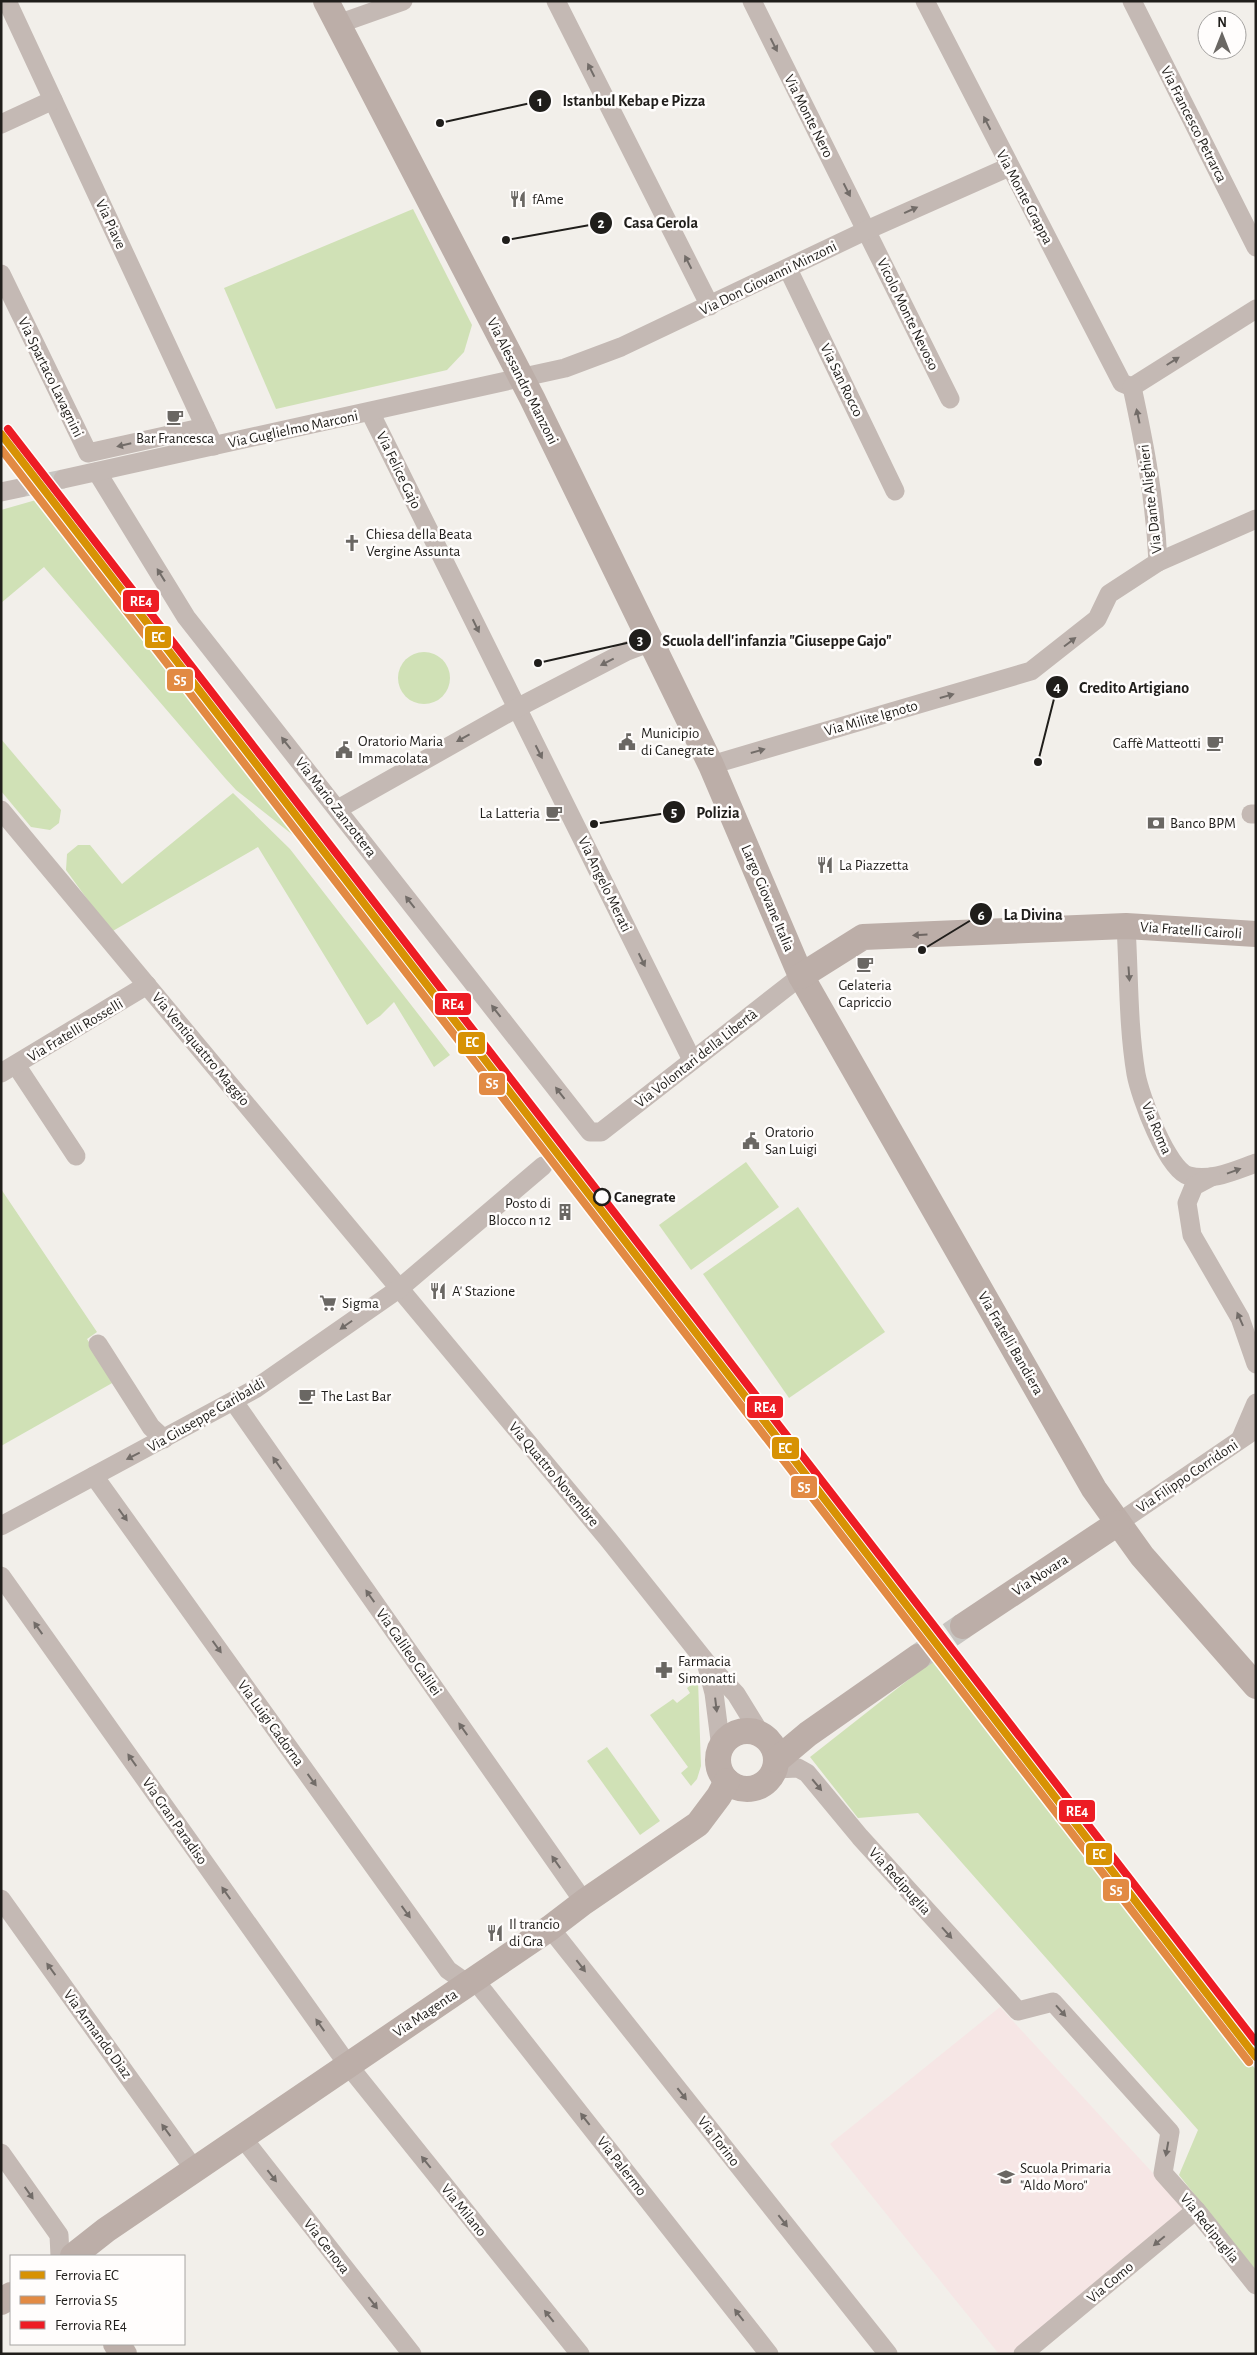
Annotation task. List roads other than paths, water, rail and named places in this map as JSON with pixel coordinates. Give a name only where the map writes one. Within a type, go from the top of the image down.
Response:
[{"type":"street","name":"Via Piave","points":[[7,1],[214,446]]},
{"type":"street","name":"Via Alessandro Manzoni","points":[[326,1],[523,378],[711,765]]},
{"type":"street","points":[[338,24],[403,1]]},
{"type":"street","points":[[556,1],[710,306]]},
{"type":"street","name":"Via Monte Nero","points":[[752,1],[867,230]]},
{"type":"street","name":"Via Monte Grappa","points":[[925,1],[1122,383],[1132,387]]},
{"type":"street","name":"Via Francesco Petrarca","points":[[1132,1],[1256,247]]},
{"type":"street","points":[[1,124],[53,100]]},
{"type":"street","name":"Via Don Giovanni Minzoni","points":[[523,378],[557,370],[621,348],[867,230],[1009,167]]},
{"type":"street","name":"Vicolo Monte Nevoso","points":[[867,230],[950,398]]},
{"type":"street","name":"Via San Rocco","points":[[788,269],[895,491]]},
{"type":"street","name":"Via Spartaco Lavagnini","points":[[1,274],[88,453],[205,427]]},
{"type":"street","points":[[1132,387],[1256,309]]},
{"type":"street","name":"Via Guglielmo Marconi","points":[[63,479],[523,378]]},
{"type":"street","name":"Via Dante Alighieri","points":[[1031,671],[1096,620],[1109,594],[1158,562],[1156,517],[1150,469],[1132,387]]},
{"type":"street","name":"Via Felice Gajo","points":[[370,412],[517,708]]},
{"type":"street","name":"Via Mario Zanzottera","points":[[97,472],[186,617],[338,808],[590,1132]]},
{"type":"street","points":[[1,492],[20,488]]},
{"type":"street","points":[[1158,562],[1256,519]]},
{"type":"street","points":[[338,808],[517,708],[627,651],[651,642]]},
{"type":"street","name":"Via Milite Ignoto","points":[[711,765],[1031,671]]},
{"type":"street","name":"Via Angelo Merati","points":[[517,708],[692,1060]]},
{"type":"street","name":"Largo Giovane Italia","points":[[711,765],[800,976]]},
{"type":"street","name":"Via Ventiquattro Maggio","points":[[1,810],[400,1288]]},
{"type":"street","name":"Via Fratelli Cairoli","points":[[800,976],[863,937],[1126,926],[1256,934]]},
{"type":"street","name":"Via Roma","points":[[1126,926],[1136,1076],[1157,1133],[1172,1164],[1188,1176],[1212,1177]]},
{"type":"street","name":"Via Volontari della Libertà","points":[[590,1132],[601,1132],[800,976]]},
{"type":"street","name":"Via Fratelli Bandiera","points":[[800,976],[1094,1489],[1142,1556],[1256,1686]]},
{"type":"street","name":"Via Fratelli Rosselli","points":[[9,1069],[147,985]]},
{"type":"street","points":[[9,1069],[76,1156]]},
{"type":"street","points":[[1256,1163],[1212,1177],[1194,1186],[1186,1203],[1192,1235],[1240,1318],[1256,1364]]},
{"type":"street","points":[[400,1288],[543,1166]]},
{"type":"street","name":"Via Giuseppe Garibaldi","points":[[1,1526],[234,1402],[400,1288]]},
{"type":"street","name":"Via Quattro Novembre","points":[[400,1288],[608,1539],[706,1662],[736,1694],[770,1751]]},
{"type":"street","points":[[98,1344],[151,1428],[164,1440]]},
{"type":"street","name":"Via Galileo Galilei","points":[[234,1402],[584,1902]]},
{"type":"street","points":[[1248,1434],[1256,1403]]},
{"type":"street","name":"Via Filippo Corridoni","points":[[1118,1524],[1248,1434]]},
{"type":"street","name":"Via Luigi Cadorna","points":[[94,1476],[461,1981]]},
{"type":"street","name":"Via Novara","points":[[963,1626],[1118,1524]]},
{"type":"street","name":"Via Gran Paradiso","points":[[1,1576],[348,2065]]},
{"type":"street","points":[[770,1751],[808,1734],[918,1657]]},
{"type":"street","name":"Via Quattro Novembre","points":[[706,1662],[714,1693],[721,1748]]},
{"type":"street","points":[[754,1788],[735,1786],[727,1780],[718,1765],[721,1748],[726,1740],[742,1731],[770,1751]]},
{"type":"street","points":[[698,1824],[754,1788],[763,1785],[770,1778],[770,1751]]},
{"type":"street","name":"Via Redipuglia","points":[[770,1751],[784,1767],[798,1768],[807,1773],[860,1838],[1018,2011],[1053,2002],[1170,2132],[1163,2173],[1196,2210],[1256,2285]]},
{"type":"street","name":"Via Magenta","points":[[74,2255],[106,2230],[348,2065],[461,1981],[550,1928],[584,1902],[698,1824],[719,1796],[727,1780]]},
{"type":"street","name":"Via Armando Diaz","points":[[1,1899],[194,2169]]},
{"type":"street","name":"Via Torino","points":[[550,1928],[888,2354]]},
{"type":"street","name":"Via Palermo","points":[[461,1981],[769,2354]]},
{"type":"street","name":"Via Milano","points":[[348,2065],[580,2354]]},
{"type":"street","name":"Via Genova","points":[[242,2138],[412,2354]]},
{"type":"street","points":[[1,2153],[59,2235],[60,2255]]},
{"type":"street","name":"Via Como","points":[[1023,2354],[1196,2210]]},
{"type":"street","points":[[98,2255],[106,2230]]},
{"type":"tunnel","points":[[20,488],[63,479]]},
{"type":"tunnel","points":[[918,1657],[963,1626]]},
{"type":"rail line","name":"RE4","points":[[8,429],[1256,2042]]},
{"type":"rail line","name":"EC","points":[[1,434],[1256,2057]]},
{"type":"rail line","name":"S5","points":[[1,449],[1249,2062]]},
{"type":"place","name":"Istanbul Kebap e Pizza","points":[[440,123]]},
{"type":"place","name":"fAme","points":[[518,199]]},
{"type":"place","name":"Casa Gerola","points":[[506,240]]},
{"type":"place","name":"Bar Francesca","points":[[175,417]]},
{"type":"place","name":"Chiesa della Beata Vergine Assunta","points":[[352,543]]},
{"type":"place","name":"Scuola dell'infanzia \"Giuseppe Gajo\"","points":[[538,663]]},
{"type":"place","name":"Municipio di Canegrate","points":[[627,742]]},
{"type":"place","name":"Caffè Matteotti","points":[[1215,743]]},
{"type":"place","name":"Oratorio Maria Immacolata","points":[[344,750]]},
{"type":"place","name":"Credito Artigiano","points":[[1038,762]]},
{"type":"place","name":"La Latteria","points":[[554,813]]},
{"type":"place","name":"Banco BPM","points":[[1156,823]]},
{"type":"place","name":"Polizia","points":[[594,824]]},
{"type":"place","name":"La Piazzetta","points":[[825,865]]},
{"type":"place","name":"La Divina","points":[[922,950]]},
{"type":"place","name":"Gelateria Capriccio","points":[[865,964]]},
{"type":"place","name":"Oratorio San Luigi","points":[[751,1141]]},
{"type":"place","name":"Canegrate","points":[[602,1197]]},
{"type":"place","name":"Posto di Blocco n 12","points":[[565,1212]]},
{"type":"place","name":"A' Stazione","points":[[438,1291]]},
{"type":"place","name":"Sigma","points":[[328,1303]]},
{"type":"place","name":"The Last Bar","points":[[307,1396]]},
{"type":"place","name":"Farmacia Simonatti","points":[[664,1670]]},
{"type":"place","name":"Il trancio di Gra","points":[[495,1933]]},
{"type":"place","name":"Scuola Primaria \"Aldo Moro\"","points":[[1006,2177]]}]
